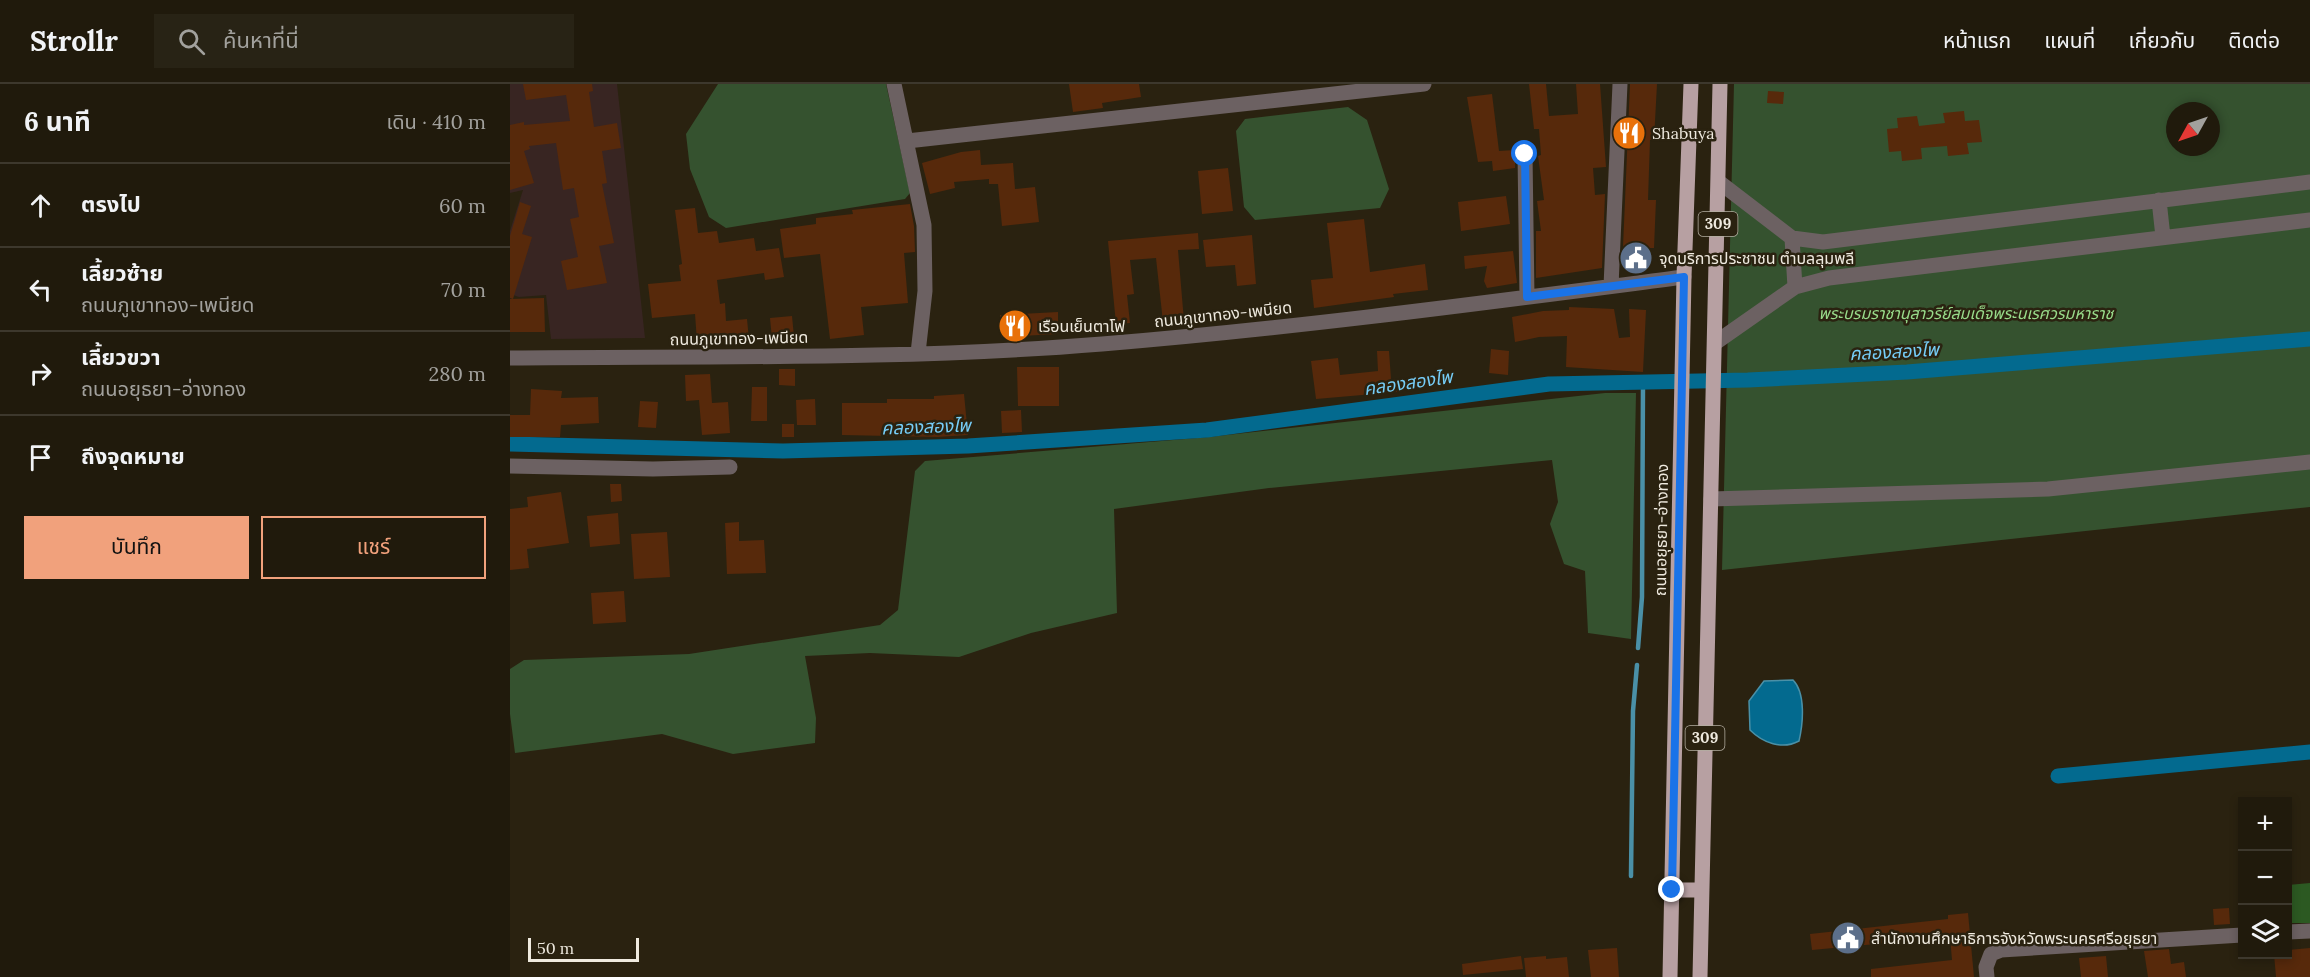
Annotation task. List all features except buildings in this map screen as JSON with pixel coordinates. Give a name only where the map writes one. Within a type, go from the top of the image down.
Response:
[{"type":"main road","name":"ถนนอยุธยา-อ่างทอง","points":[[1670,977],[1684,277],[1691,84]]},
{"type":"main road","name":"309","points":[[1700,977],[1720,84]]},
{"type":"main road","points":[[1672,890],[1702,890]]},
{"type":"street","points":[[894,84],[924,225],[925,291],[918,353]]},
{"type":"street","points":[[907,141],[1424,84]]},
{"type":"street","points":[[1611,286],[1620,84]]},
{"type":"street","points":[[1525,154],[1527,297]]},
{"type":"street","points":[[1719,182],[1792,238],[1823,242],[2310,182]]},
{"type":"street","points":[[2159,200],[2163,237]]},
{"type":"street","points":[[1715,343],[1795,287],[1829,278],[2310,220]]},
{"type":"street","points":[[1792,238],[1795,287]]},
{"type":"street","name":"ถนนภูเขาทอง-เพนียด","points":[[510,358],[918,353],[1123,342],[1309,324],[1684,277]]},
{"type":"street","points":[[1711,500],[2048,489],[2310,462]]},
{"type":"street","points":[[510,466],[653,469],[730,467]]},
{"type":"street","points":[[2292,932],[2310,931]]},
{"type":"street","points":[[1987,977],[1986,967],[1991,954],[2001,950],[2238,935]]},
{"type":"shaded area","points":[[510,84],[617,84],[645,338],[551,339],[546,295],[519,297],[510,294],[510,231],[523,190],[510,193]]},
{"type":"green space","points":[[718,84],[886,84],[910,193],[905,199],[726,228],[709,217],[690,169],[686,134]]},
{"type":"green space","name":"พระบรมราชานุสาวรีย์สมเด็จพระนเรศวรมหาราช","points":[[1734,84],[2310,84],[2310,507],[1722,570]]},
{"type":"green space","points":[[1348,107],[1367,120],[1389,189],[1380,208],[1255,220],[1244,207],[1236,131],[1245,119]]},
{"type":"green space","points":[[1605,393],[1636,393],[1631,639],[1588,633],[1585,571],[1564,564],[1550,524],[1558,502],[1552,460],[1269,488],[1114,509],[1117,613],[1031,633],[959,657],[870,653],[805,656],[816,718],[815,743],[733,754],[662,734],[515,753],[510,714],[510,669],[524,660],[689,654],[880,625],[898,610],[915,471],[925,461],[1209,437]]},
{"type":"green space","points":[[2310,883],[2310,923],[2292,923],[2292,885]]},
{"type":"water","points":[[1793,680],[1802,701],[1802,726],[1799,741],[1786,745],[1767,742],[1750,730],[1749,701],[1764,681]]},
{"type":"waterway","name":"คลองสองไพ","points":[[510,444],[783,451],[968,446],[1207,430],[1549,384],[1748,380],[1907,372],[2310,339]]},
{"type":"waterway","points":[[1638,648],[1642,597],[1643,382]]},
{"type":"waterway","points":[[1631,876],[1633,711],[1637,665]]},
{"type":"waterway","points":[[2058,776],[2310,752]]},
{"type":"place","name":"Shabuya","points":[[1629,133]]},
{"type":"place","name":"จุดบริการประชาชน ตำบลลุมพลี","points":[[1636,258]]},
{"type":"place","name":"เรือนเย็นตาโฟ","points":[[1015,326]]},
{"type":"place","name":"สำนักงานศึกษาธิการจังหวัดพระนครศรีอยุธยา","points":[[1848,938]]},
{"type":"route","points":[[1525,154],[1527,297],[1684,277],[1672,890]]}]
